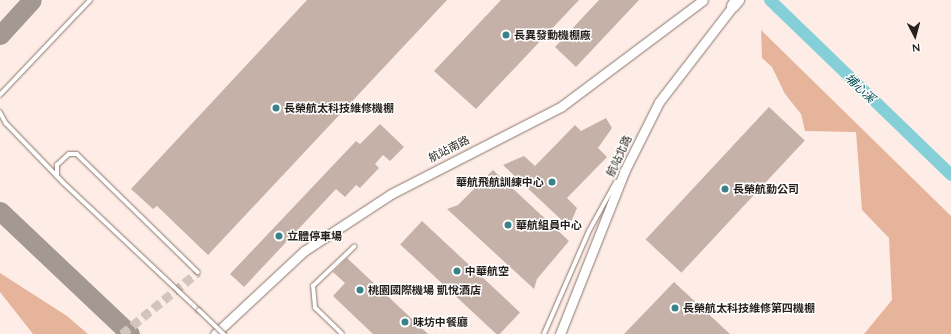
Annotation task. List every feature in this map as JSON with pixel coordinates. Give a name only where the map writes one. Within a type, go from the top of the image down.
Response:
[{"type":"street","name":"航站南路","points":[[215,334],[304,251],[391,194],[562,106],[703,0]]},
{"type":"street","name":"航站北路","points":[[560,334],[624,172],[659,102],[736,3]]},
{"type":"lane","points":[[0,94],[90,0]]},
{"type":"lane","points":[[0,112],[6,123],[57,176],[224,334]]},
{"type":"lane","points":[[57,176],[58,165],[69,154],[77,154],[198,272]]},
{"type":"lane","points":[[544,334],[589,231],[624,172]]},
{"type":"lane","points":[[342,334],[316,308],[313,286],[354,247]]},
{"type":"shaded area","points":[[761,30],[951,216],[951,334],[864,334],[892,300],[889,238],[862,210],[856,132],[805,131],[801,114],[785,94],[772,67],[762,58]]},
{"type":"shaded area","points":[[0,273],[67,316],[88,334],[33,334],[0,292]]},
{"type":"building","name":"長榮航太科技維修機棚","points":[[307,0],[447,0],[208,255],[157,206],[153,209],[131,189]]},
{"type":"building","name":"長異發動機棚廠","points":[[501,0],[579,0],[476,109],[434,71]]},
{"type":"building","points":[[599,0],[639,0],[576,67],[555,47]]},
{"type":"building","name":"長榮航勤公司","points":[[769,107],[805,140],[681,273],[646,239]]},
{"type":"building","name":"華航飛航訓練中心","points":[[606,118],[612,128],[598,148],[607,157],[567,198],[577,208],[569,227],[503,165],[524,156],[535,166],[575,125],[581,131]]},
{"type":"building","name":"立體停車場","points":[[380,124],[404,147],[390,161],[383,155],[375,164],[379,168],[360,188],[356,185],[345,197],[336,189],[244,287],[230,274],[356,141],[360,144]]},
{"type":"building","name":"華航組員中心","points":[[493,170],[569,241],[537,279],[534,289],[447,209],[458,205]]},
{"type":"building","points":[[422,221],[520,312],[500,334],[496,334],[400,244]]},
{"type":"building","name":"桃園國際機場 凱悅酒店","points":[[347,258],[428,334],[373,334],[333,296],[345,283],[333,272]]},
{"type":"building","name":"長榮航太科技維修第四機棚","points":[[674,282],[730,334],[624,334]]},
{"type":"waterway","name":"埔心溪","points":[[770,0],[951,175]]},
{"type":"taxiway","points":[[0,35],[32,0]]},
{"type":"taxiway","points":[[0,211],[130,334]]},
{"type":"tunnel","points":[[122,334],[198,272]]},
{"type":"place","name":"長異發動機棚廠","points":[[506,35]]},
{"type":"place","name":"長榮航太科技維修機棚","points":[[276,108]]},
{"type":"place","name":"華航飛航訓練中心","points":[[552,182]]},
{"type":"place","name":"長榮航勤公司","points":[[725,189]]},
{"type":"place","name":"華航組員中心","points":[[508,225]]},
{"type":"place","name":"立體停車場","points":[[279,236]]},
{"type":"place","name":"中華航空","points":[[457,271]]},
{"type":"place","name":"桃園國際機場 凱悅酒店","points":[[360,290]]},
{"type":"place","name":"長榮航太科技維修第四機棚","points":[[675,308]]},
{"type":"place","name":"味坊中餐廳","points":[[405,322]]}]
